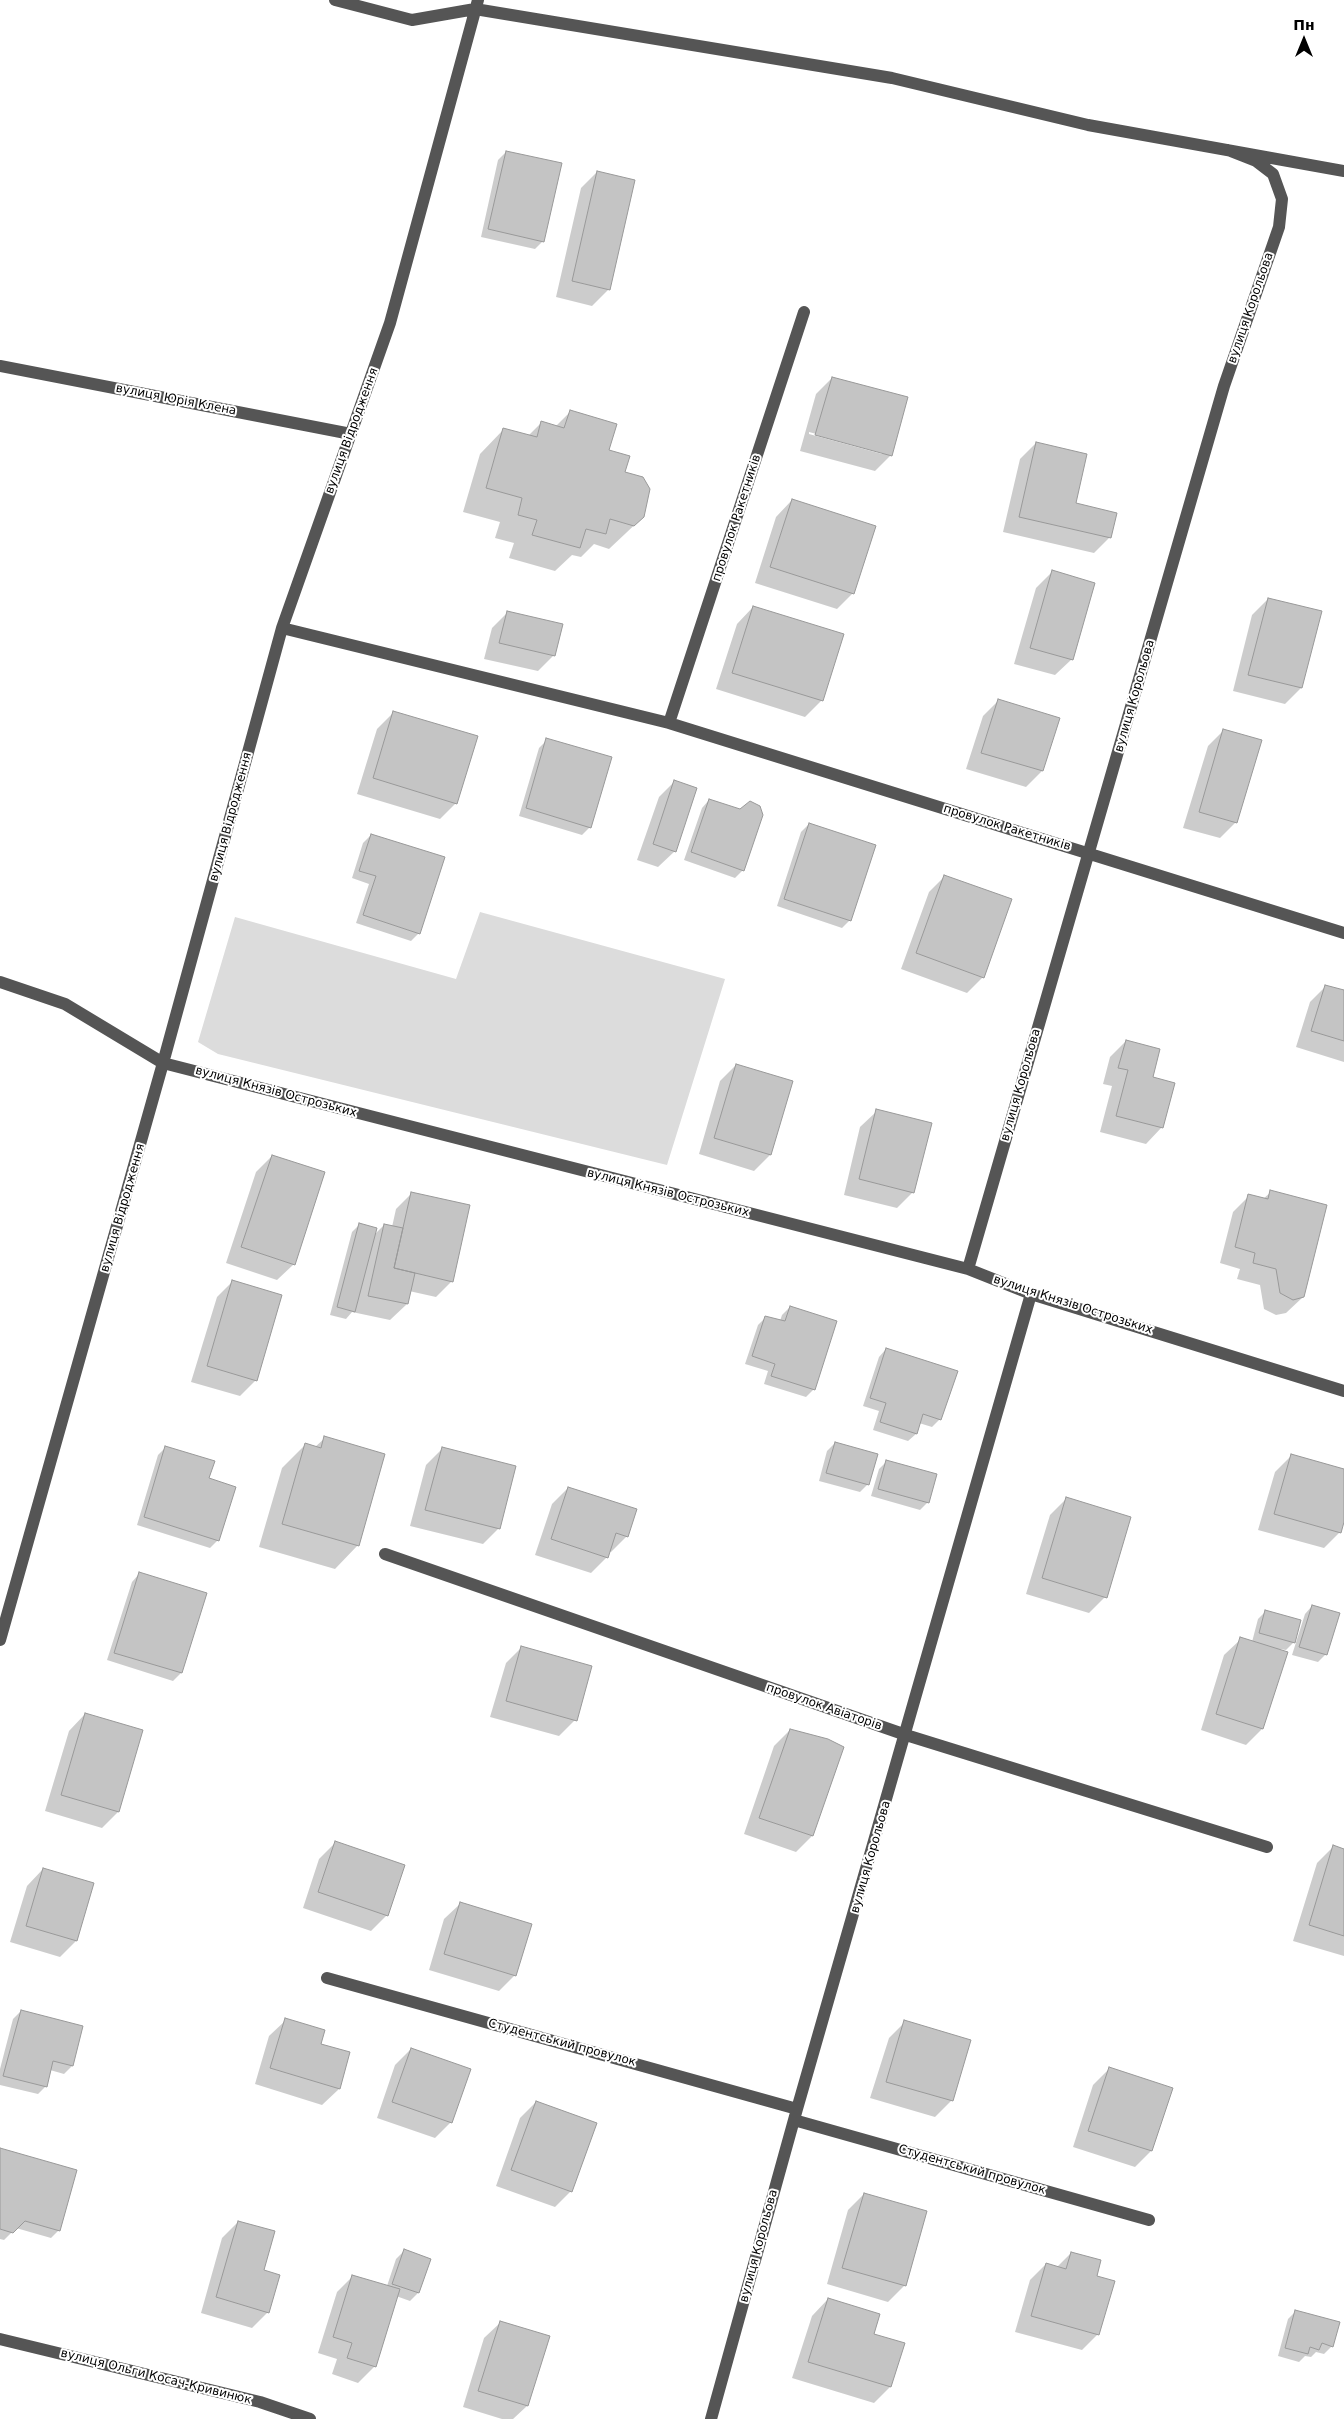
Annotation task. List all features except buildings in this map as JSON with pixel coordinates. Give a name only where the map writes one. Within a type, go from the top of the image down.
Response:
[{"type":"street","points":[[335,0],[412,20],[477,4],[892,78],[1088,125],[1344,171]]},
{"type":"street","name":"вулиця Відродження","points":[[0,1640],[163,1063],[282,628],[390,323],[477,4]]},
{"type":"street","name":"вулиця Корольова","points":[[968,1270],[1224,386],[1279,227],[1282,200],[1273,174],[1256,161],[1228,150]]},
{"type":"street","name":"провулок Ракетників","points":[[669,724],[804,312]]},
{"type":"street","name":"вулиця Юрія Клена","points":[[0,366],[351,434]]},
{"type":"street","name":"провулок Ракетників","points":[[282,628],[669,724],[1344,933]]},
{"type":"street","name":"вулиця Князів Острозьких","points":[[0,982],[65,1004],[163,1063],[968,1270],[1031,1294],[1344,1390]]},
{"type":"street","name":"вулиця Корольова","points":[[711,2419],[796,2114],[1031,1294]]},
{"type":"street","name":"провулок Авіаторів","points":[[385,1554],[906,1735],[1267,1847]]},
{"type":"street","name":"Студентський провулок","points":[[327,1978],[796,2114],[1149,2220]]},
{"type":"street","name":"вулиця Ольги Косач-Кривинюк","points":[[0,2339],[260,2402],[310,2419]]},
{"type":"shaded area","points":[[480,912],[725,979],[667,1165],[218,1054],[198,1042],[235,917],[456,979]]}]
